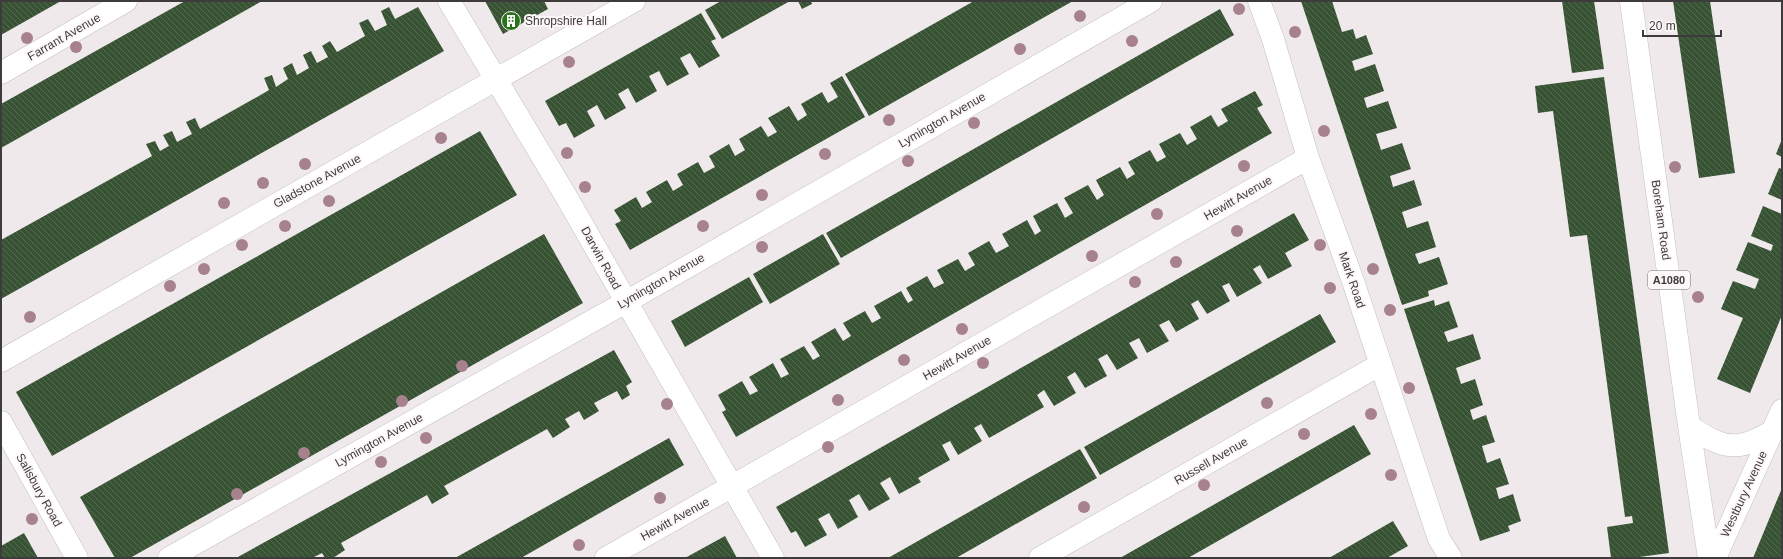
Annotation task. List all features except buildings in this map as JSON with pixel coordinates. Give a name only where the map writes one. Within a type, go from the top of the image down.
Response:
[{"type":"street","name":"Farrant Avenue","points":[[1,73],[126,1]]},
{"type":"street","name":"Darwin Road","points":[[449,1],[567,198],[772,558]]},
{"type":"street","name":"Gladstone Avenue","points":[[1,361],[634,1]]},
{"type":"street","name":"Lymington Avenue","points":[[169,558],[626,302],[1151,1]]},
{"type":"street","name":"Mark Road","points":[[1258,1],[1273,39],[1308,158],[1353,281],[1439,539],[1451,558]]},
{"type":"street","name":"Boreham Road","points":[[1631,1],[1689,426],[1709,558]]},
{"type":"street","name":"Hewitt Avenue","points":[[606,558],[1308,158]]},
{"type":"street","name":"Russell Avenue","points":[[1040,558],[1381,364]]},
{"type":"street","name":"Westbury Avenue","points":[[1715,558],[1782,410]]},
{"type":"street","name":"Salisbury Road","points":[[1,422],[77,558]]},
{"type":"street","name":"Westbury Avenue","points":[[1689,426],[1713,441],[1732,445],[1747,444],[1774,430]]},
{"type":"place","name":"Shropshire Hall","points":[[511,21]]}]
